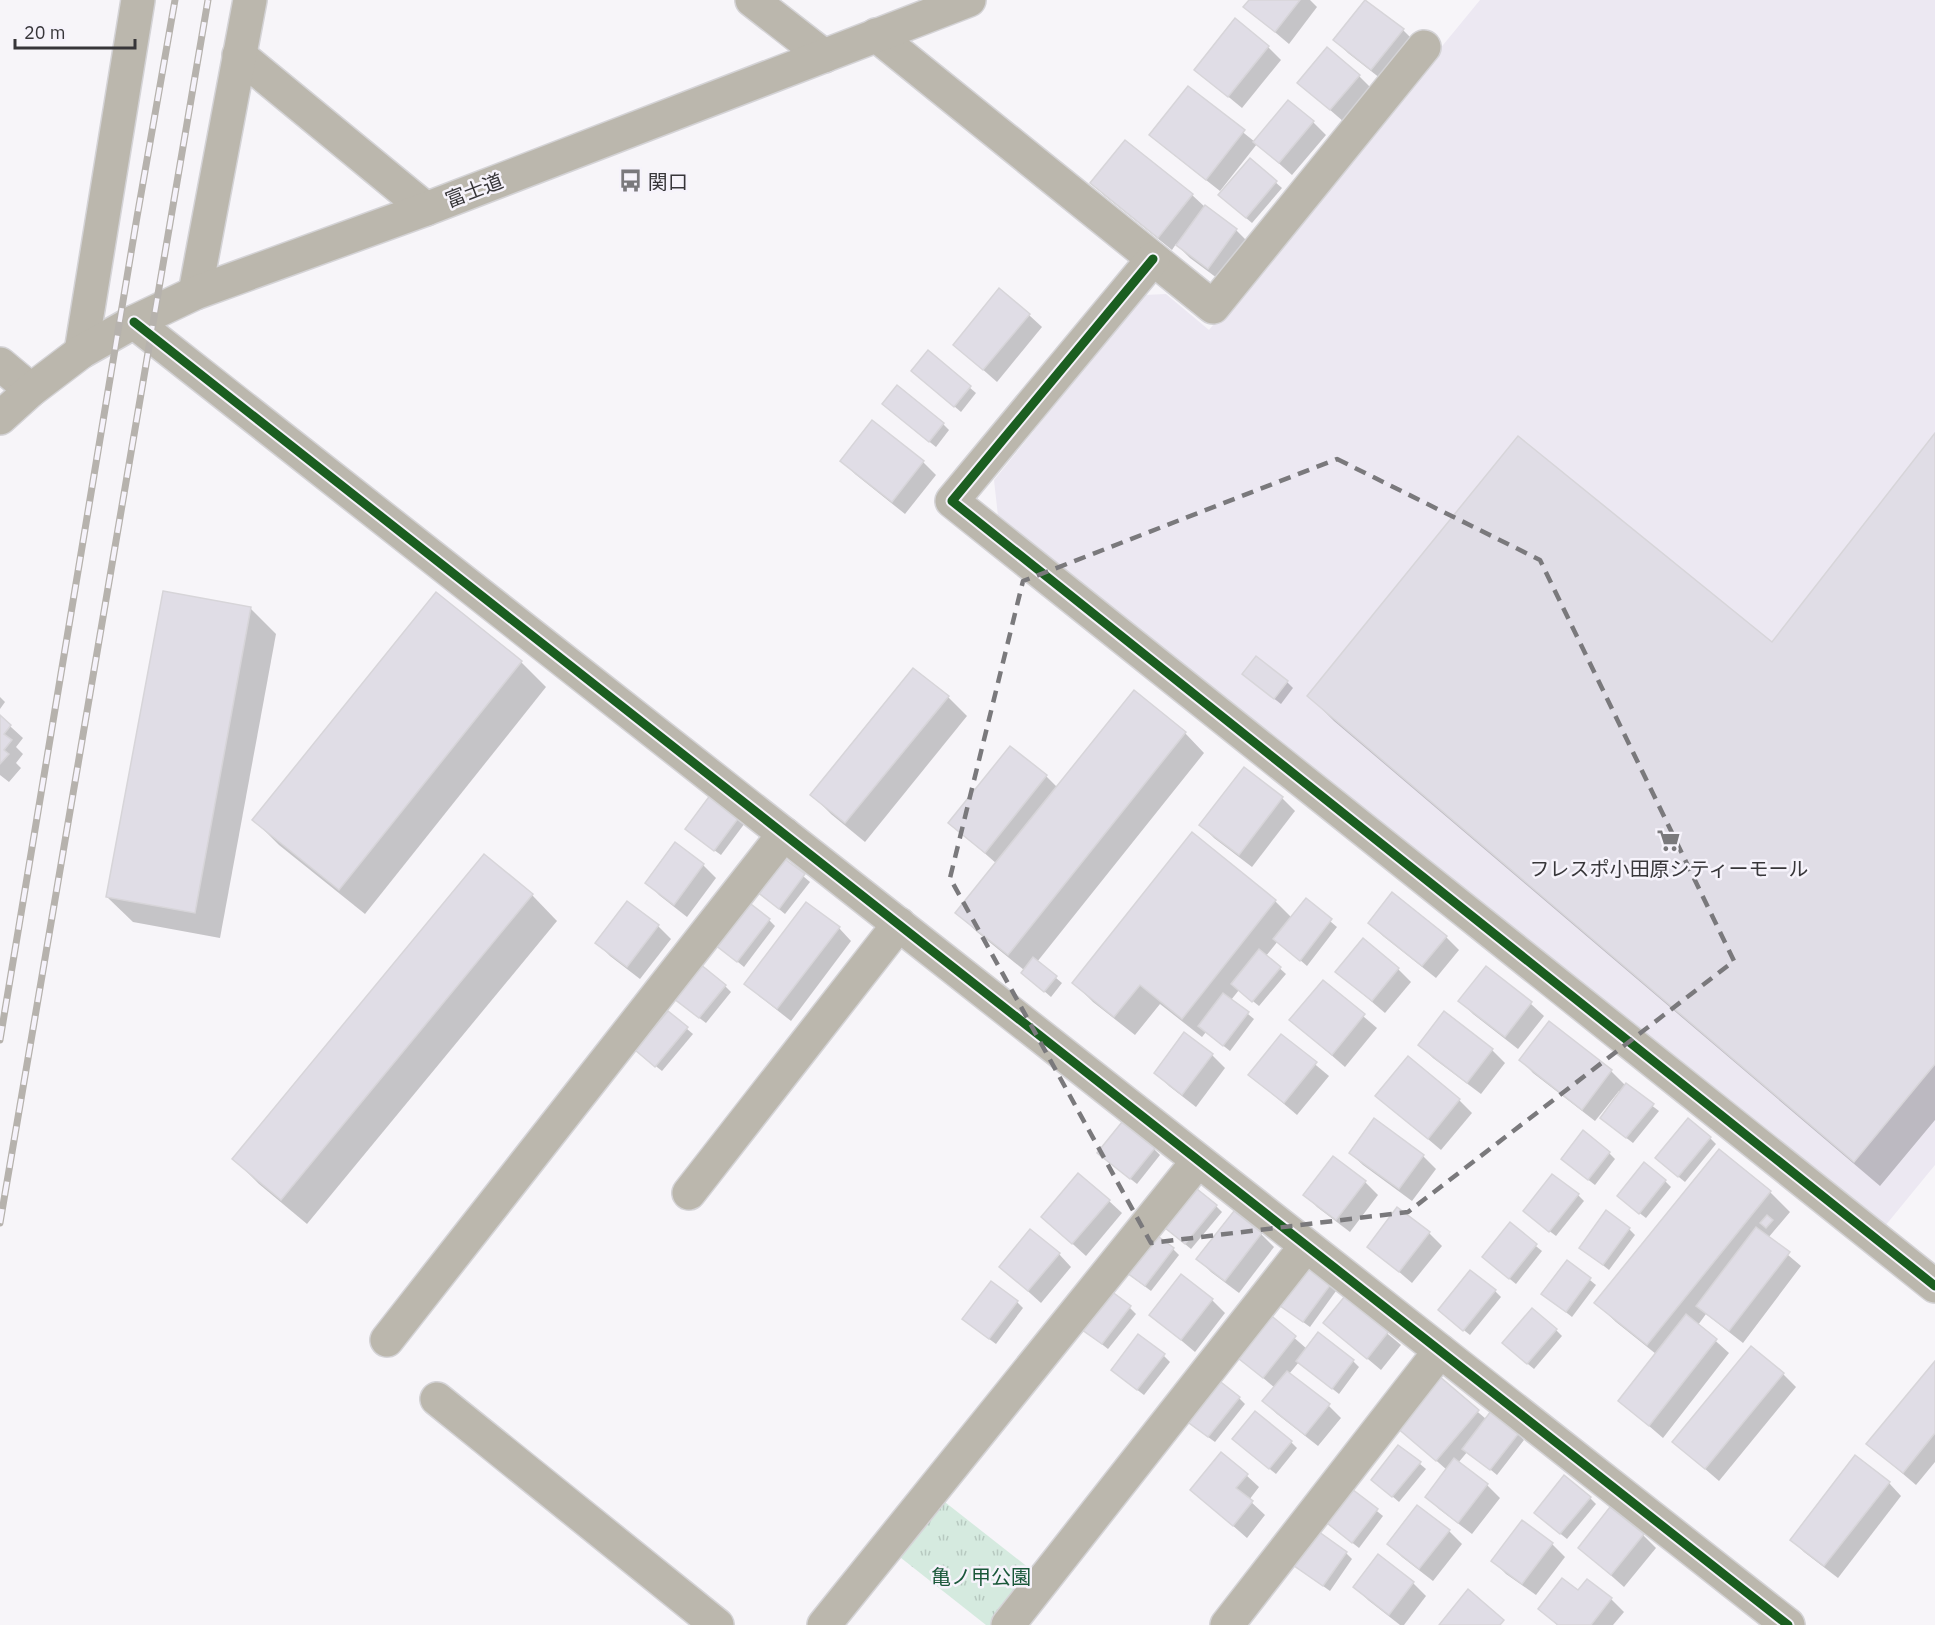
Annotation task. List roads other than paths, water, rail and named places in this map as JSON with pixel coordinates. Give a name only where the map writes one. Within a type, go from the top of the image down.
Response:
[{"type":"street","points":[[81,352],[138,0]]},
{"type":"street","points":[[195,293],[244,28],[267,0]]},
{"type":"street","points":[[752,0],[824,56]]},
{"type":"street","name":"富士道","points":[[0,418],[31,390],[81,352],[134,322],[195,293],[426,209],[969,0]]},
{"type":"street","points":[[244,28],[426,209]]},
{"type":"street","points":[[876,34],[1213,307],[1424,47]]},
{"type":"street","points":[[1153,259],[952,501],[1935,1286]]},
{"type":"street","points":[[134,322],[1788,1625]]},
{"type":"street","points":[[0,364],[31,390]]},
{"type":"street","points":[[387,1340],[784,834]]},
{"type":"street","points":[[689,1193],[898,924]]},
{"type":"street","points":[[824,1625],[1198,1161]]},
{"type":"street","points":[[1008,1625],[1306,1246]]},
{"type":"street","points":[[1227,1625],[1440,1351]]},
{"type":"street","points":[[437,1399],[717,1625]]},
{"type":"railway","points":[[0,1040],[175,0]]},
{"type":"railway","points":[[0,1223],[208,0]]},
{"type":"place","name":"関口","points":[[630,181]]},
{"type":"place","name":"フレスポ小田原シティーモール","points":[[1669,840]]},
{"type":"park label","name":"亀ノ甲公園","points":[[981,1576]]}]
